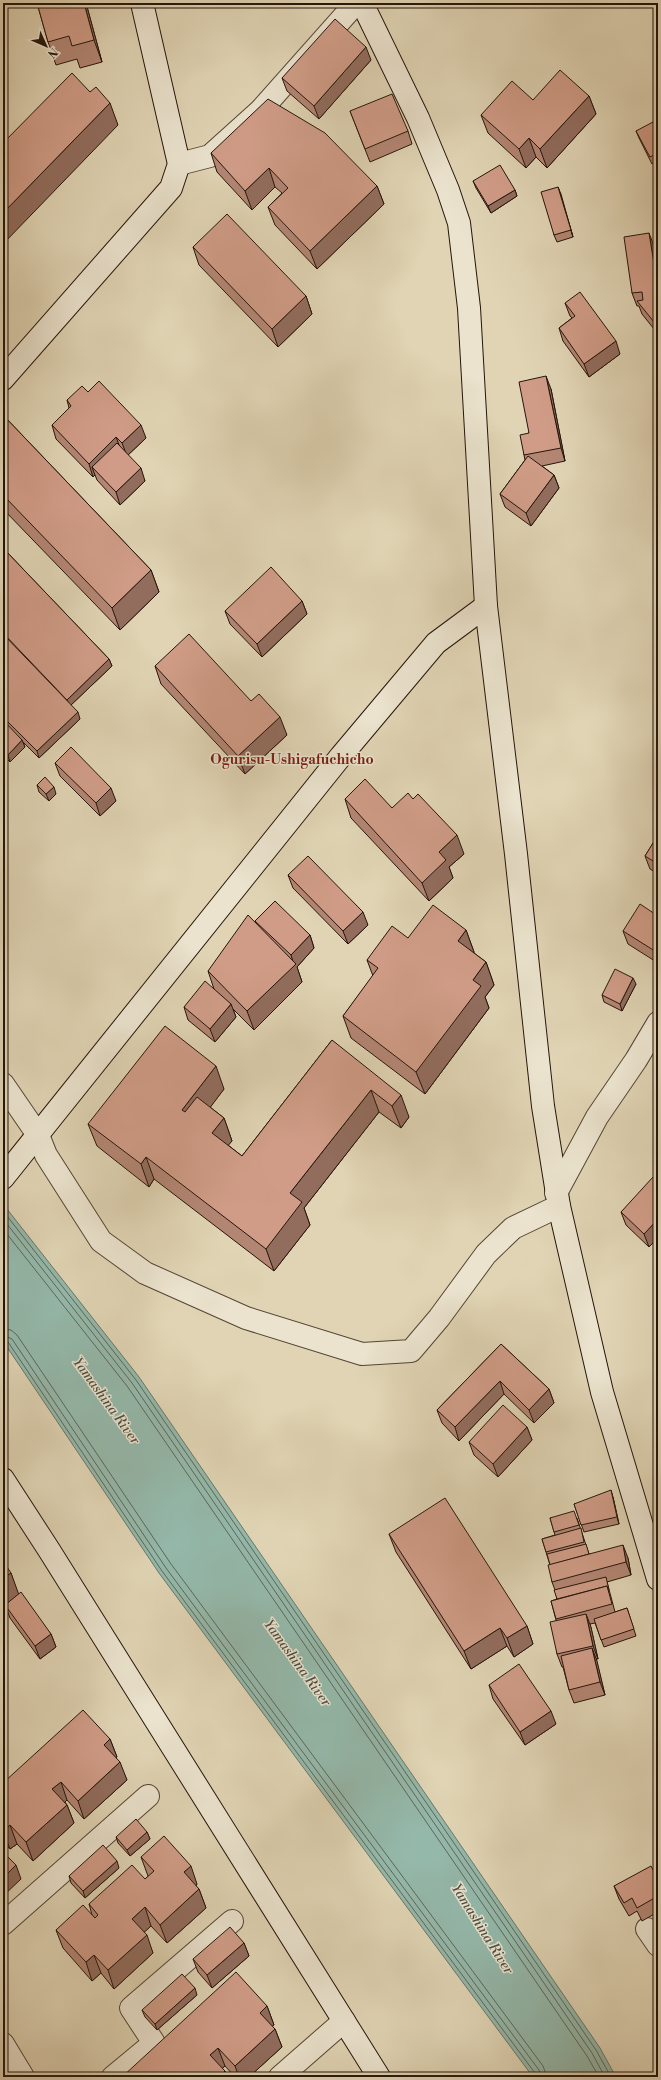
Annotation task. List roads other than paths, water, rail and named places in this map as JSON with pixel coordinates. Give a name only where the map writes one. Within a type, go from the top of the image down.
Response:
[{"type":"street","points":[[3,379],[171,188],[179,164],[142,3]]},
{"type":"street","points":[[179,164],[210,156],[260,111],[356,3]]},
{"type":"street","points":[[362,3],[418,118],[448,190],[459,223],[469,308],[486,606],[543,1106],[558,1200],[602,1392],[658,1579]]},
{"type":"street","points":[[3,1178],[336,763],[436,643],[486,606]]},
{"type":"street","points":[[3,1084],[33,1141],[46,1154],[101,1241],[145,1273],[246,1318],[362,1354],[411,1352],[439,1318],[486,1254],[513,1228],[558,1200],[597,1117],[636,1060],[658,1023]]},
{"type":"street","points":[[3,1480],[49,1550],[379,2077]]},
{"type":"street","points":[[3,1924],[148,1796]]},
{"type":"street","points":[[113,2077],[154,2043],[131,2008],[232,1921]]},
{"type":"street","points":[[280,2077],[344,2021]]},
{"type":"street","points":[[3,2044],[23,2077]]},
{"type":"water","name":"Yamashina River","points":[[3,1204],[139,1377],[600,2048],[616,2077],[533,2077],[159,1573],[3,1341]]},
{"type":"district","name":"Ogurisu-Ushigafuchicho","points":[[292,760]]}]
